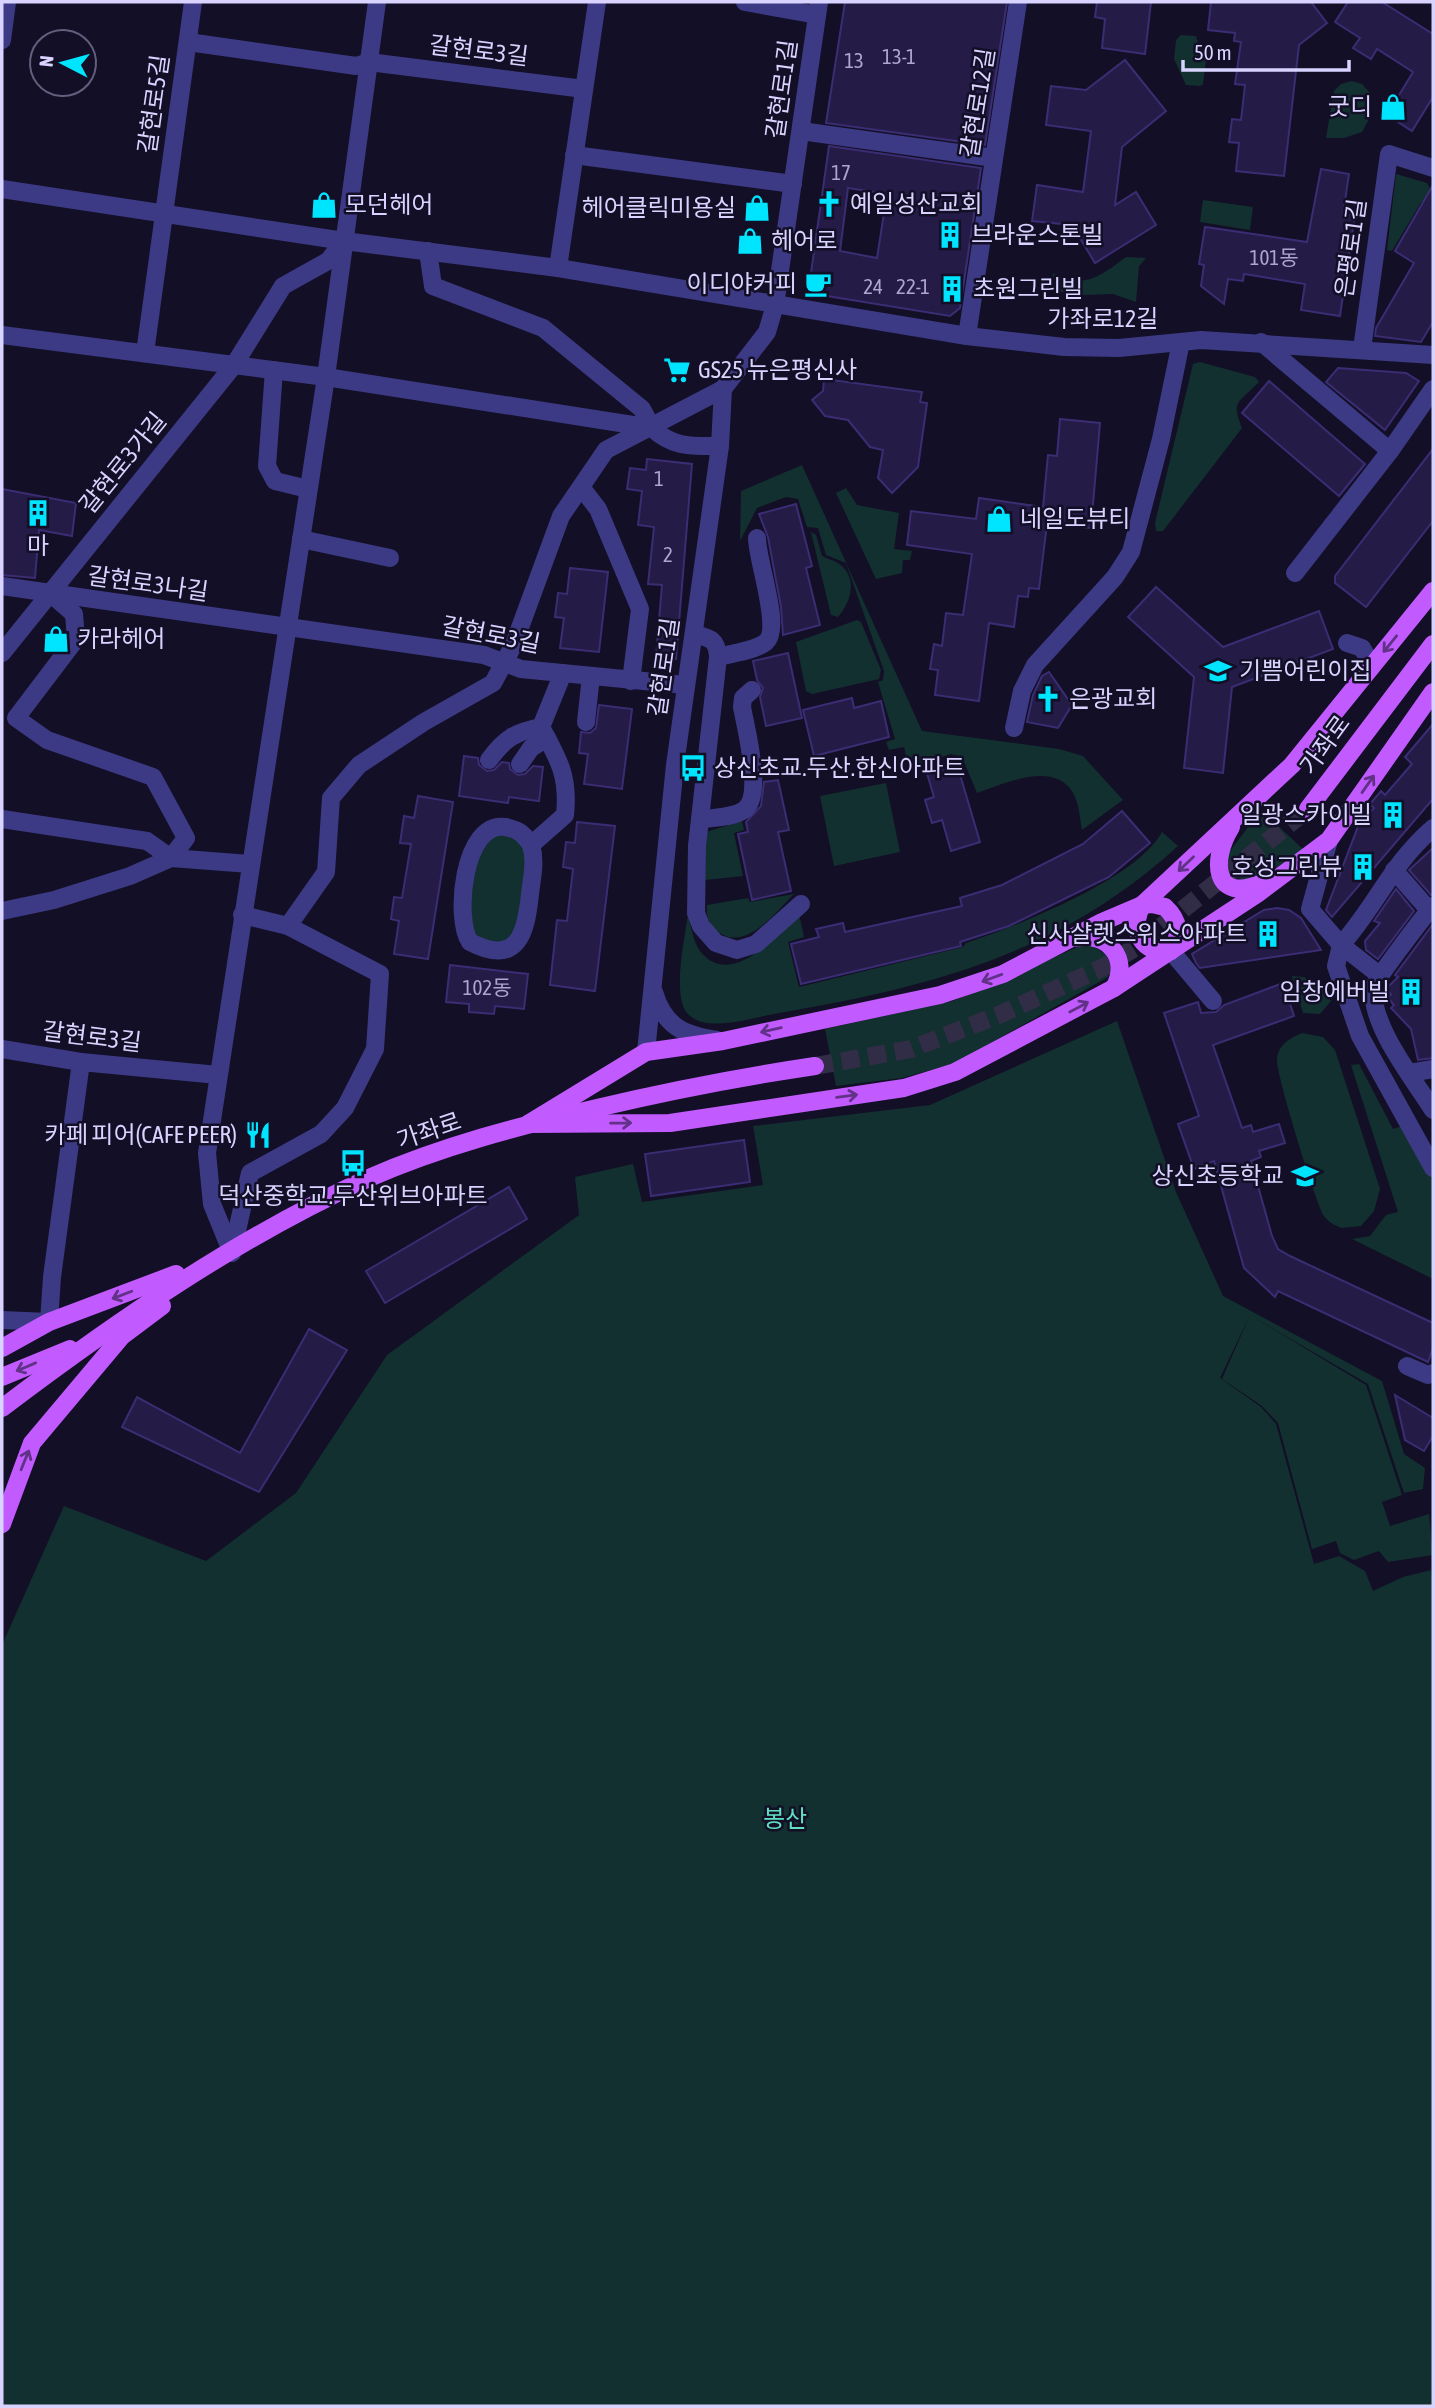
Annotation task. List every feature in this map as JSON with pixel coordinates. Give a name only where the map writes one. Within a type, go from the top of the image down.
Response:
[{"type":"main road","points":[[528,1124],[646,1052],[723,1041],[940,995],[1003,974],[1102,922],[1142,905],[1292,765],[1433,591]]},
{"type":"main road","name":"가좌로","points":[[1308,809],[1433,644]]},
{"type":"main road","points":[[528,1124],[670,1123],[904,1088],[955,1072],[1114,988],[1286,873],[1328,840],[1433,692]]},
{"type":"main road","points":[[1243,810],[1228,831],[1217,859],[1223,880],[1231,888],[1244,891],[1286,873]]},
{"type":"main road","points":[[1142,905],[1165,907],[1177,921],[1178,942],[1171,951],[1158,953],[1143,944],[1137,929],[1142,905]]},
{"type":"main road","points":[[1072,939],[1088,936],[1102,939],[1113,948],[1121,964],[1119,979],[1114,988]]},
{"type":"main road","name":"가좌로","points":[[2,1408],[161,1293],[301,1211],[371,1178],[444,1149],[528,1124],[722,1079],[815,1066]]},
{"type":"main road","points":[[2,1348],[49,1322],[232,1253]]},
{"type":"main road","points":[[2,1524],[32,1443],[69,1397],[106,1359],[122,1336],[232,1253]]},
{"type":"main road","name":"가좌로","points":[[2,1377],[96,1338]]},
{"type":"street","points":[[2,40],[7,2]]},
{"type":"street","name":"갈현로5길","points":[[145,353],[193,2]]},
{"type":"street","points":[[232,1253],[212,1204],[207,1153],[326,377],[377,2]]},
{"type":"street","points":[[558,268],[597,2]]},
{"type":"street","points":[[745,2],[818,8]]},
{"type":"street","name":"갈현로12길","points":[[967,336],[1018,2]]},
{"type":"street","name":"갈현로1길","points":[[646,1052],[685,685],[720,446],[723,389],[766,332],[775,304],[818,8]]},
{"type":"street","name":"갈현로3길","points":[[188,42],[356,66],[369,62],[584,89]]},
{"type":"street","points":[[801,131],[994,158]]},
{"type":"street","name":"은평로1길","points":[[1362,349],[1389,154],[1433,168]]},
{"type":"street","points":[[574,155],[793,184]]},
{"type":"street","points":[[2,189],[344,241],[558,268],[775,304]]},
{"type":"street","name":"갈현로3가길","points":[[2,653],[234,365],[283,286],[328,261],[344,241]]},
{"type":"street","points":[[428,251],[433,286],[543,328],[642,409],[652,428],[666,441],[694,446],[720,446]]},
{"type":"street","name":"가좌로12길","points":[[775,304],[967,336],[1064,347],[1119,348],[1181,342],[1261,342],[1433,355]]},
{"type":"street","points":[[2,335],[326,377],[652,428]]},
{"type":"street","points":[[1014,728],[1022,691],[1031,671],[1115,577],[1131,552],[1159,449],[1181,342]]},
{"type":"street","points":[[1261,342],[1390,451]]},
{"type":"street","points":[[274,370],[267,466],[275,481],[308,489]]},
{"type":"street","points":[[288,926],[326,872],[331,798],[359,765],[424,722],[493,683],[505,663],[561,516],[606,450],[723,389]]},
{"type":"street","points":[[1295,573],[1390,451],[1433,389]]},
{"type":"street","points":[[581,487],[598,509],[640,609],[631,681]]},
{"type":"street","points":[[718,657],[763,644],[772,631],[771,613],[758,564],[757,538]]},
{"type":"street","points":[[301,539],[390,558]]},
{"type":"street","name":"갈현로3나길","points":[[2,586],[287,629]]},
{"type":"street","points":[[50,593],[74,614],[76,639],[16,718],[47,740],[153,777],[186,838],[171,858]]},
{"type":"street","name":"갈현로3길","points":[[287,629],[484,655],[521,669],[685,685]]},
{"type":"street","points":[[694,634],[712,638],[717,645],[718,657],[700,820],[696,913],[701,926],[716,943],[737,950],[756,944],[801,904]]},
{"type":"street","points":[[1347,643],[1362,648],[1369,660],[1369,670]]},
{"type":"street","points":[[520,764],[544,733],[563,673]]},
{"type":"street","points":[[586,722],[591,676]]},
{"type":"street","points":[[700,820],[739,813],[746,809],[753,796],[742,707],[743,698],[752,690]]},
{"type":"street","points":[[489,760],[505,739],[520,731],[544,733]]},
{"type":"street","points":[[531,845],[565,815],[567,794],[564,770],[544,733]]},
{"type":"street","points":[[2,818],[147,841],[171,858]]},
{"type":"street","points":[[500,826],[524,834],[531,845],[535,857],[526,928],[509,948],[481,947],[470,942],[462,920],[470,850],[478,837],[488,829],[500,826]]},
{"type":"street","points":[[1433,828],[1409,848],[1362,921],[1341,945],[1336,967],[1360,1036],[1433,1168]]},
{"type":"street","points":[[1328,840],[1310,909],[1376,981],[1382,1026],[1433,1110]]},
{"type":"street","points":[[2,911],[54,900],[130,876],[171,858],[250,864]]},
{"type":"street","points":[[1376,981],[1431,908],[1394,870]]},
{"type":"street","points":[[232,1253],[250,1173],[321,1134],[345,1108],[375,1049],[380,974],[288,926],[242,915]]},
{"type":"street","points":[[1171,951],[1213,1001]]},
{"type":"street","points":[[653,989],[659,1010],[678,1031],[723,1041]]},
{"type":"street","name":"갈현로3길","points":[[2,1049],[81,1062],[218,1075]]},
{"type":"street","points":[[2,1320],[49,1322],[52,1277],[81,1062]]},
{"type":"street","points":[[1409,1073],[1433,1069]]},
{"type":"street","points":[[1407,1366],[1428,1375],[1433,1373]]},
{"type":"green space","points":[[1181,35],[1196,36],[1199,47],[1207,53],[1203,84],[1200,86],[1186,85],[1174,59],[1176,40]]},
{"type":"green space","points":[[1352,81],[1362,84],[1371,94],[1370,117],[1362,132],[1344,138],[1326,138],[1334,91],[1341,84]]},
{"type":"green space","points":[[1396,174],[1427,183],[1431,191],[1420,204],[1392,251],[1387,250]]},
{"type":"green space","points":[[1203,200],[1253,207],[1250,230],[1200,222]]},
{"type":"green space","points":[[1126,257],[1146,258],[1139,266],[1136,302],[1113,294],[1082,295],[1050,290],[1053,273],[1074,281],[1083,281],[1109,270]]},
{"type":"green space","points":[[1200,362],[1255,377],[1259,382],[1238,403],[1237,412],[1242,428],[1163,531],[1156,531],[1155,523],[1193,364]]},
{"type":"green space","points":[[802,465],[922,731],[1059,749],[1083,756],[1123,800],[1082,830],[1073,793],[1064,783],[1054,778],[1028,777],[977,793],[962,757],[951,754],[909,768],[904,747],[889,750],[886,742],[895,739],[878,682],[883,680],[884,671],[846,563],[826,555],[818,528],[807,527],[798,499],[786,497],[757,508],[740,541],[741,491]]},
{"type":"green space","points":[[846,488],[857,505],[899,513],[894,549],[912,551],[910,560],[903,560],[902,573],[876,579],[836,493]]},
{"type":"green space","points":[[811,532],[816,535],[822,556],[838,563],[849,575],[851,590],[838,617],[831,615]]},
{"type":"green space","points":[[857,620],[861,622],[881,670],[879,679],[812,694],[806,691],[796,642]]},
{"type":"green space","points":[[886,783],[900,852],[834,866],[820,796]]},
{"type":"green space","points":[[1261,810],[1304,850],[1267,877],[1247,881],[1227,870],[1227,855]]},
{"type":"green space","points":[[742,821],[744,830],[734,833],[743,876],[705,880],[706,832]]},
{"type":"green space","points":[[514,828],[535,857],[509,948],[470,942],[470,851],[478,837]]},
{"type":"green space","points":[[1162,832],[1178,846],[1132,884],[1086,915],[989,961],[886,992],[729,1023],[705,1023],[687,1013],[683,1005],[680,980],[688,914],[700,951],[712,962],[725,965],[739,962],[766,946],[799,914],[804,937],[788,942],[799,987],[963,947],[966,943],[1044,913],[1074,899],[1128,867],[1148,850]]},
{"type":"green space","points":[[794,894],[769,920],[748,934],[727,936],[713,928],[708,919],[707,905],[748,898],[750,902]]},
{"type":"green space","points":[[1089,942],[1107,956],[1108,977],[955,1063],[902,1078],[836,1086],[825,1029],[953,1001]]},
{"type":"green space","points":[[1292,976],[1304,977],[1327,991],[1331,1001],[1320,1014],[1303,1013]]},
{"type":"green space","name":"봉산","points":[[1117,1021],[1176,1192],[1223,1296],[1382,1381],[1404,1454],[1425,1468],[1423,1489],[1404,1493],[1368,1384],[1253,1317],[1366,1385],[1402,1495],[1382,1502],[1390,1526],[1429,1514],[1433,1555],[1388,1562],[1379,1551],[1354,1560],[1340,1553],[1336,1541],[1312,1549],[1278,1423],[1262,1406],[1222,1379],[1250,1315],[1220,1378],[1261,1407],[1276,1424],[1314,1564],[1339,1556],[1365,1571],[1373,1591],[1403,1577],[1431,1570],[1433,2406],[2,2406],[2,1645],[64,1506],[206,1561],[296,1493],[387,1355],[579,1215],[575,1177],[633,1164],[642,1202],[763,1185],[753,1126],[930,1105]]},
{"type":"green space","points":[[1302,1033],[1323,1037],[1335,1050],[1380,1189],[1374,1211],[1361,1226],[1341,1228],[1324,1216],[1297,1138],[1277,1059],[1289,1039]]},
{"type":"green space","points":[[1359,1064],[1393,1129],[1405,1125],[1433,1181],[1433,1279],[1352,1239],[1370,1236],[1386,1215],[1398,1212],[1351,1065]]},
{"type":"building","points":[[845,2],[1007,2],[985,145],[826,123]]},
{"type":"building","points":[[1097,2],[1151,2],[1145,54],[1102,48],[1105,19],[1095,17]]},
{"type":"building","points":[[1211,2],[1311,2],[1327,23],[1299,45],[1284,176],[1236,171],[1239,143],[1229,142],[1232,119],[1241,120],[1245,85],[1235,84],[1241,42],[1234,41],[1235,33],[1208,30]]},
{"type":"building","points":[[1348,2],[1382,2],[1433,34],[1433,97],[1412,131],[1387,115],[1413,72],[1377,49],[1371,59],[1353,48],[1360,38],[1335,22]]},
{"type":"building","points":[[1125,60],[1166,111],[1122,147],[1115,205],[1136,192],[1156,225],[1095,263],[1072,225],[1032,221],[1037,185],[1083,192],[1091,131],[1046,125],[1051,86],[1086,90]]},
{"type":"building","points":[[829,146],[981,168],[960,308],[950,316],[821,295],[810,280]],"holes":[[[848,188],[887,194],[877,258],[840,251]]]},
{"type":"building","points":[[1321,169],[1349,174],[1343,214],[1355,215],[1340,316],[1301,310],[1305,284],[1244,274],[1243,281],[1228,279],[1224,304],[1201,286],[1204,265],[1199,264],[1205,227],[1307,242]]},
{"type":"building","points":[[1433,185],[1433,322],[1421,342],[1375,336],[1376,328],[1414,263],[1395,251]]},
{"type":"building","points":[[1338,368],[1406,373],[1419,381],[1385,430],[1326,382]]},
{"type":"building","points":[[824,379],[922,392],[920,402],[927,403],[918,467],[892,493],[878,478],[883,450],[870,447],[848,420],[825,416],[812,400],[823,391]]},
{"type":"building","points":[[1269,381],[1365,464],[1339,496],[1242,413]]},
{"type":"building","points":[[1060,419],[1100,423],[1091,528],[1047,524],[1039,589],[1029,588],[1028,597],[1018,596],[1014,627],[989,623],[979,701],[935,695],[938,670],[930,669],[934,644],[942,646],[946,613],[963,615],[972,554],[907,545],[911,511],[976,519],[979,498],[1043,507],[1048,455],[1057,456]]},
{"type":"building","points":[[1433,449],[1433,521],[1366,607],[1335,583],[1335,576]]},
{"type":"building","points":[[647,459],[692,464],[676,659],[656,657],[662,585],[648,584],[654,527],[638,525],[642,491],[627,489],[630,468],[646,470]]},
{"type":"building","points":[[2,489],[76,503],[72,536],[39,530],[35,578],[2,575]]},
{"type":"building","points":[[796,504],[812,566],[806,568],[820,625],[783,635],[781,607],[768,537],[759,514]]},
{"type":"building","points":[[570,568],[608,572],[599,652],[560,648],[564,618],[555,617],[558,593],[567,594]]},
{"type":"building","points":[[1156,587],[1223,647],[1319,611],[1333,649],[1232,687],[1223,773],[1184,768],[1194,677],[1128,617]]},
{"type":"building","points":[[788,653],[802,718],[766,726],[760,697],[763,688],[757,680],[753,661]]},
{"type":"building","name":"은광교회","points":[[1049,672],[1072,705],[1058,728],[1027,722],[1033,695],[1042,676]]},
{"type":"building","points":[[852,698],[854,708],[881,701],[889,737],[814,756],[803,710]]},
{"type":"building","points":[[599,705],[632,709],[622,789],[584,784],[588,754],[579,753],[581,732],[590,733],[596,728]]},
{"type":"building","points":[[1433,724],[1433,799],[1332,917],[1326,910],[1359,824],[1374,808],[1370,804],[1381,791],[1385,795],[1412,764],[1405,757]]},
{"type":"building","points":[[464,756],[478,758],[479,765],[487,771],[494,770],[502,762],[509,763],[510,769],[518,775],[525,774],[533,766],[543,767],[539,801],[509,797],[508,803],[459,796]]},
{"type":"building","points":[[956,761],[980,842],[951,851],[942,820],[932,823],[925,800],[934,797],[926,770]]},
{"type":"building","points":[[778,780],[789,830],[778,832],[791,891],[752,900],[738,834],[748,832],[746,822],[761,806],[764,782]]},
{"type":"building","points":[[418,796],[453,802],[428,959],[394,954],[399,921],[391,919],[394,897],[402,898],[411,844],[400,843],[404,816],[414,818]]},
{"type":"building","points":[[1122,811],[1150,843],[1109,877],[1009,926],[960,942],[961,946],[801,984],[791,944],[819,937],[816,929],[843,923],[845,932],[962,906],[960,898],[1002,885],[1083,844]]},
{"type":"building","points":[[577,822],[615,826],[595,991],[550,985],[557,920],[567,921],[573,869],[563,867],[566,842],[575,843]]},
{"type":"building","points":[[1433,848],[1433,895],[1431,895],[1409,870]]},
{"type":"building","points":[[1396,889],[1414,911],[1378,959],[1366,950],[1365,941],[1380,923],[1374,921]]},
{"type":"building","name":"신사샬렛스위스아파트","points":[[1264,910],[1289,910],[1301,918],[1321,950],[1200,968],[1196,963],[1192,954]]},
{"type":"building","points":[[1433,924],[1433,1058],[1418,1060],[1411,1029],[1391,1008],[1394,1005],[1388,998],[1391,994],[1386,989],[1398,977],[1395,975]]},
{"type":"building","points":[[450,965],[528,974],[524,1009],[495,1006],[494,1014],[469,1012],[469,1004],[446,1002]]},
{"type":"building","points":[[1283,983],[1294,1016],[1213,1045],[1242,1128],[1251,1125],[1253,1132],[1279,1124],[1285,1143],[1259,1151],[1261,1157],[1251,1161],[1272,1236],[1278,1249],[1290,1256],[1433,1323],[1433,1348],[1428,1362],[1278,1291],[1275,1297],[1244,1268],[1214,1161],[1194,1169],[1178,1124],[1199,1116],[1164,1013],[1198,1002],[1201,1013],[1216,1012],[1224,1005]]},
{"type":"building","points":[[744,1140],[750,1182],[651,1196],[645,1154]]},
{"type":"building","points":[[509,1187],[527,1219],[385,1303],[366,1271]]},
{"type":"building","points":[[309,1329],[347,1350],[259,1492],[122,1427],[137,1397],[240,1453]]},
{"type":"building","points":[[1395,1395],[1433,1418],[1433,1436],[1424,1451],[1405,1440]]},
{"type":"tunnel","points":[[815,1066],[911,1049],[1001,1014],[1104,967],[1136,947],[1308,809]]},
{"type":"place","name":"굿디","points":[[1393,107]]},
{"type":"place","name":"예일성산교회","points":[[829,204]]},
{"type":"place","name":"모던헤어","points":[[324,205]]},
{"type":"place","name":"헤어클릭미용실","points":[[757,208]]},
{"type":"place","name":"브라운스톤빌","points":[[950,235]]},
{"type":"place","name":"헤어로","points":[[750,241]]},
{"type":"place","name":"이디야커피","points":[[818,284]]},
{"type":"place","name":"초원그린빌","points":[[952,289]]},
{"type":"place","name":"GS25 뉴은평신사","points":[[677,370]]},
{"type":"place","name":"마","points":[[38,513]]},
{"type":"place","name":"네일도뷰티","points":[[999,519]]},
{"type":"place","name":"카라헤어","points":[[56,639]]},
{"type":"place","name":"기쁨어린이집","points":[[1218,671]]},
{"type":"place","name":"은광교회","points":[[1048,699]]},
{"type":"place","name":"상신초교.두산.한신아파트","points":[[693,768]]},
{"type":"place","name":"일광스카이빌","points":[[1393,815]]},
{"type":"place","name":"호성그린뷰","points":[[1363,867]]},
{"type":"place","name":"신사샬렛스위스아파트","points":[[1268,934]]},
{"type":"place","name":"임창에버빌","points":[[1411,992]]},
{"type":"place","name":"카페 피어(CAFE PEER)","points":[[258,1135]]},
{"type":"place","name":"덕산중학교.두산위브아파트","points":[[353,1163]]},
{"type":"place","name":"상신초등학교","points":[[1305,1176]]}]
